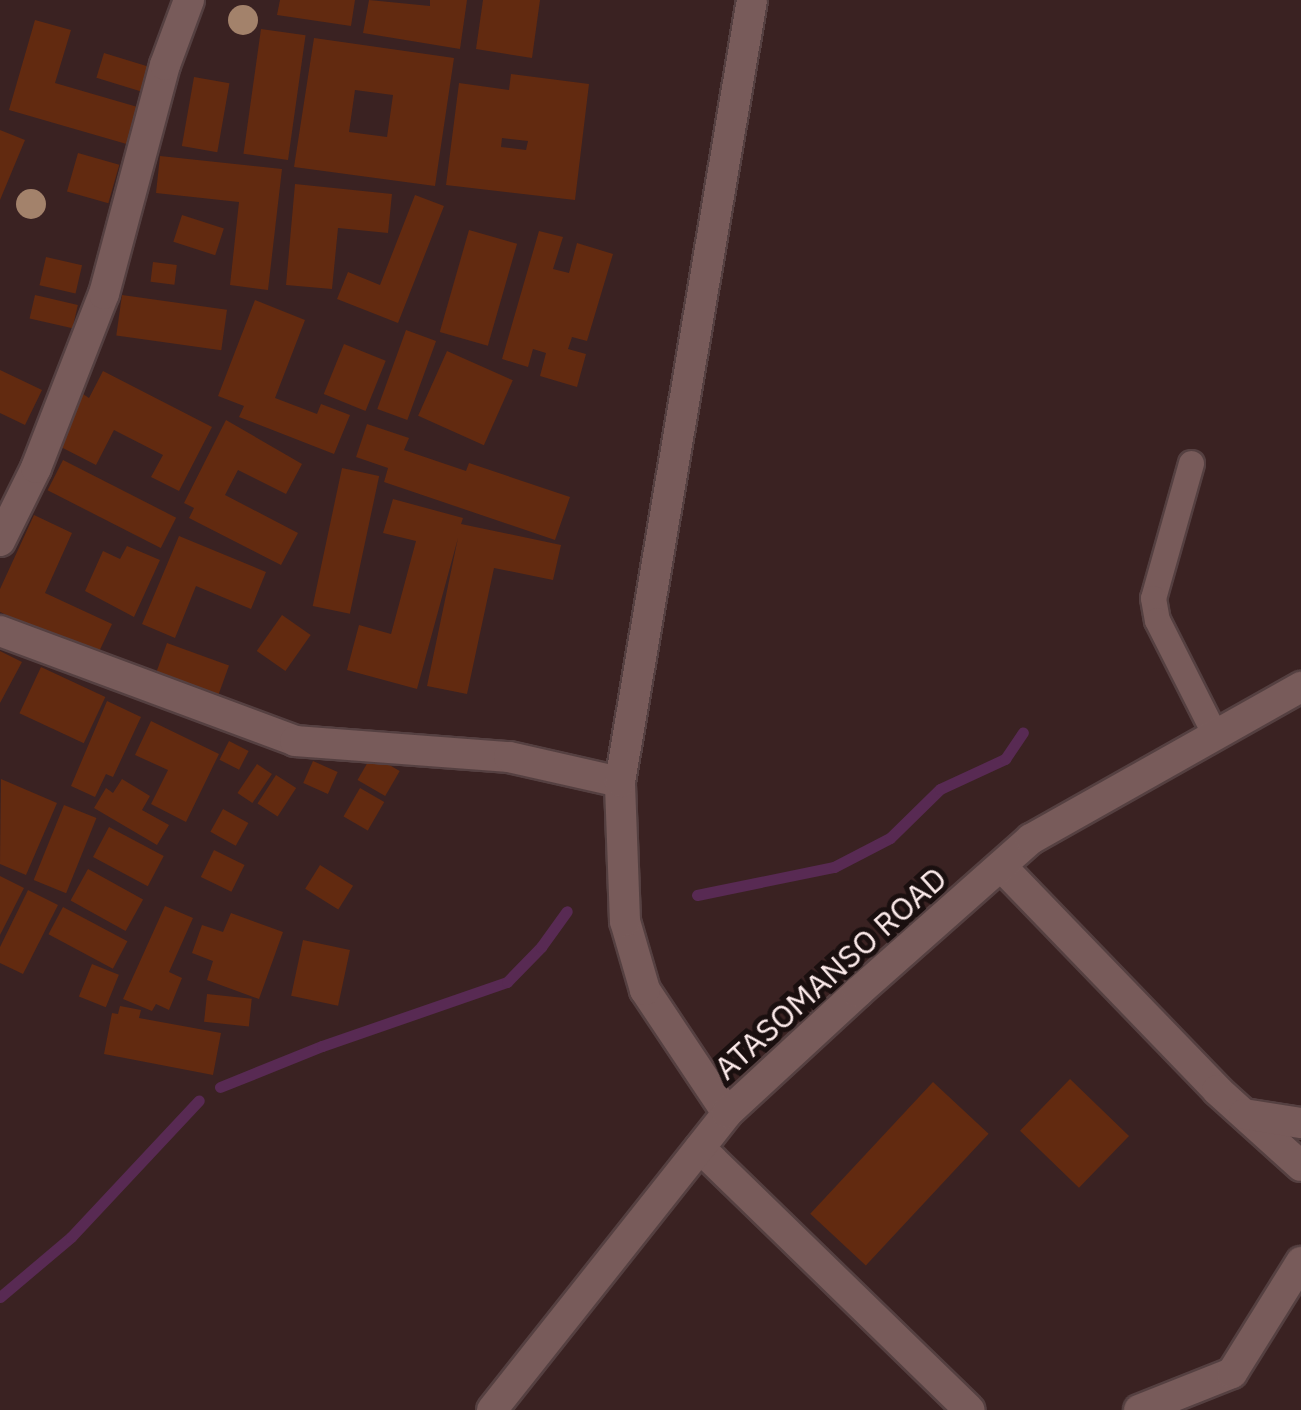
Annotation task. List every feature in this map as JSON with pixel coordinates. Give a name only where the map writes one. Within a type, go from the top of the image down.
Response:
[{"type":"street","points":[[0,541],[36,468],[104,294],[148,142],[165,65],[189,0]]},
{"type":"street","points":[[727,1113],[645,990],[625,921],[620,782],[752,0]]},
{"type":"street","points":[[0,631],[295,741],[508,758],[620,782]]},
{"type":"street","name":"ATASOMANSO ROAD","points":[[492,1410],[727,1113],[1030,840],[1301,687]]},
{"type":"street","points":[[1002,867],[1244,1114],[1301,1166]]},
{"type":"street","points":[[1244,1114],[1301,1123]]},
{"type":"street","points":[[700,1148],[969,1410]]},
{"type":"street","points":[[1139,1410],[1232,1373],[1301,1262]]},
{"type":"lane","points":[[1192,463],[1152,598],[1158,620],[1215,736]]},
{"type":"building","points":[[280,0],[355,0],[351,26],[277,15]]},
{"type":"building","points":[[369,0],[430,6],[430,0],[467,0],[460,49],[363,33]]},
{"type":"building","points":[[483,0],[540,0],[532,58],[476,49]]},
{"type":"building","points":[[35,20],[71,30],[55,83],[141,108],[130,145],[9,110]]},
{"type":"building","points":[[261,29],[306,35],[288,160],[243,154]]},
{"type":"building","points":[[314,38],[454,58],[435,186],[294,167]],"holes":[[[355,90],[393,95],[387,137],[349,132]]]},
{"type":"building","points":[[104,53],[154,68],[146,93],[96,78]]},
{"type":"building","points":[[511,74],[589,84],[575,200],[446,185],[459,83],[509,90]],"holes":[[[502,138],[528,141],[526,150],[501,147]]]},
{"type":"building","points":[[194,77],[229,83],[217,152],[182,146]]},
{"type":"building","points":[[0,130],[25,140],[0,200]]},
{"type":"building","points":[[78,153],[119,165],[108,203],[67,191]]},
{"type":"building","points":[[160,156],[282,169],[268,290],[230,285],[239,202],[156,193]]},
{"type":"building","points":[[295,184],[392,194],[388,233],[338,228],[332,289],[286,285]]},
{"type":"building","points":[[415,195],[444,206],[398,323],[337,299],[348,272],[380,285]]},
{"type":"building","points":[[182,215],[224,229],[215,255],[173,242]]},
{"type":"building","points":[[469,230],[517,244],[488,346],[440,332]]},
{"type":"building","points":[[539,231],[563,237],[553,269],[569,273],[577,243],[613,254],[587,341],[572,337],[568,349],[586,354],[577,387],[540,376],[546,353],[533,349],[528,367],[502,359]]},
{"type":"building","points":[[46,257],[82,265],[76,294],[39,285]]},
{"type":"building","points":[[153,262],[177,265],[174,285],[151,282]]},
{"type":"building","points":[[35,295],[78,305],[72,328],[30,318]]},
{"type":"building","points":[[122,295],[227,310],[221,350],[116,336]]},
{"type":"building","points":[[255,300],[305,320],[275,398],[317,414],[321,404],[350,415],[334,454],[239,417],[244,406],[218,396]]},
{"type":"building","points":[[406,330],[436,341],[407,420],[377,409]]},
{"type":"building","points":[[344,344],[386,361],[365,411],[324,394]]},
{"type":"building","points":[[447,351],[513,380],[484,445],[418,416]]},
{"type":"building","points":[[0,370],[42,390],[25,425],[0,413]]},
{"type":"building","points":[[103,371],[212,427],[179,491],[151,477],[163,455],[114,430],[96,465],[57,445],[83,394],[89,398]]},
{"type":"building","points":[[226,420],[302,464],[286,494],[238,470],[225,495],[298,533],[281,565],[189,518],[194,508],[184,503]]},
{"type":"building","points":[[367,424],[409,438],[404,450],[466,471],[469,463],[570,497],[555,540],[384,482],[388,468],[356,457]]},
{"type":"building","points":[[63,460],[176,518],[161,548],[48,490]]},
{"type":"building","points":[[342,468],[379,476],[350,614],[313,606]]},
{"type":"building","points":[[393,499],[463,518],[461,524],[561,545],[553,580],[494,568],[467,694],[427,686],[458,538],[417,689],[347,670],[359,625],[391,634],[416,541],[383,533]]},
{"type":"building","points":[[34,515],[72,533],[45,593],[112,624],[97,656],[0,612],[0,589]]},
{"type":"building","points":[[179,536],[266,572],[251,609],[196,586],[175,638],[142,624]]},
{"type":"building","points":[[127,546],[160,560],[134,617],[85,591],[103,551],[120,559]]},
{"type":"building","points":[[282,615],[311,635],[285,671],[257,651]]},
{"type":"building","points":[[167,643],[229,666],[218,696],[156,673]]},
{"type":"building","points":[[0,651],[22,662],[0,703]]},
{"type":"building","points":[[41,667],[105,697],[84,743],[19,713]]},
{"type":"building","points":[[107,701],[141,717],[113,777],[106,774],[95,797],[71,786]]},
{"type":"building","points":[[151,721],[219,754],[186,822],[151,804],[168,770],[135,755]]},
{"type":"building","points":[[229,741],[249,751],[239,770],[219,760]]},
{"type":"building","points":[[372,755],[400,771],[385,796],[358,780]]},
{"type":"building","points":[[313,761],[338,772],[328,794],[303,783]]},
{"type":"building","points":[[257,764],[272,774],[252,803],[237,793]]},
{"type":"building","points":[[276,775],[296,788],[278,817],[257,804]]},
{"type":"building","points":[[1,779],[57,803],[26,875],[0,864]]},
{"type":"building","points":[[122,779],[150,796],[142,810],[169,825],[157,845],[94,808],[106,788],[113,793]]},
{"type":"building","points":[[360,788],[384,802],[368,831],[344,817]]},
{"type":"building","points":[[64,805],[96,818],[66,893],[34,880]]},
{"type":"building","points":[[223,809],[248,823],[236,846],[210,832]]},
{"type":"building","points":[[109,827],[164,856],[148,886],[93,857]]},
{"type":"building","points":[[214,850],[245,865],[231,892],[201,877]]},
{"type":"building","points":[[320,865],[353,886],[338,909],[305,889]]},
{"type":"building","points":[[88,869],[143,900],[126,931],[71,900]]},
{"type":"building","points":[[0,876],[24,888],[0,935]]},
{"type":"building","points":[[28,890],[58,905],[23,974],[0,963],[0,947]]},
{"type":"building","points":[[165,906],[193,918],[169,972],[182,978],[169,1010],[156,1004],[152,1011],[123,999]]},
{"type":"building","points":[[63,907],[127,941],[113,969],[48,934]]},
{"type":"building","points":[[231,913],[283,932],[259,999],[207,980],[213,961],[192,953],[202,925],[223,932]]},
{"type":"building","points":[[303,940],[350,950],[338,1006],[291,996]]},
{"type":"building","points":[[92,964],[119,975],[106,1007],[79,996]]},
{"type":"building","points":[[207,994],[252,999],[249,1027],[204,1022]]},
{"type":"building","points":[[120,1006],[141,1010],[139,1018],[221,1033],[213,1075],[104,1054],[112,1013],[118,1014]]},
{"type":"building","points":[[1070,1079],[1129,1136],[1079,1188],[1020,1131]]},
{"type":"building","points":[[933,1082],[989,1134],[866,1265],[810,1214]]},
{"type":"waterway","points":[[697,895],[834,867],[890,838],[940,789],[1005,759],[1023,732]]},
{"type":"waterway","points":[[220,1087],[322,1046],[507,982],[541,947],[567,911]]},
{"type":"waterway","points":[[0,1297],[71,1237],[199,1100]]}]
